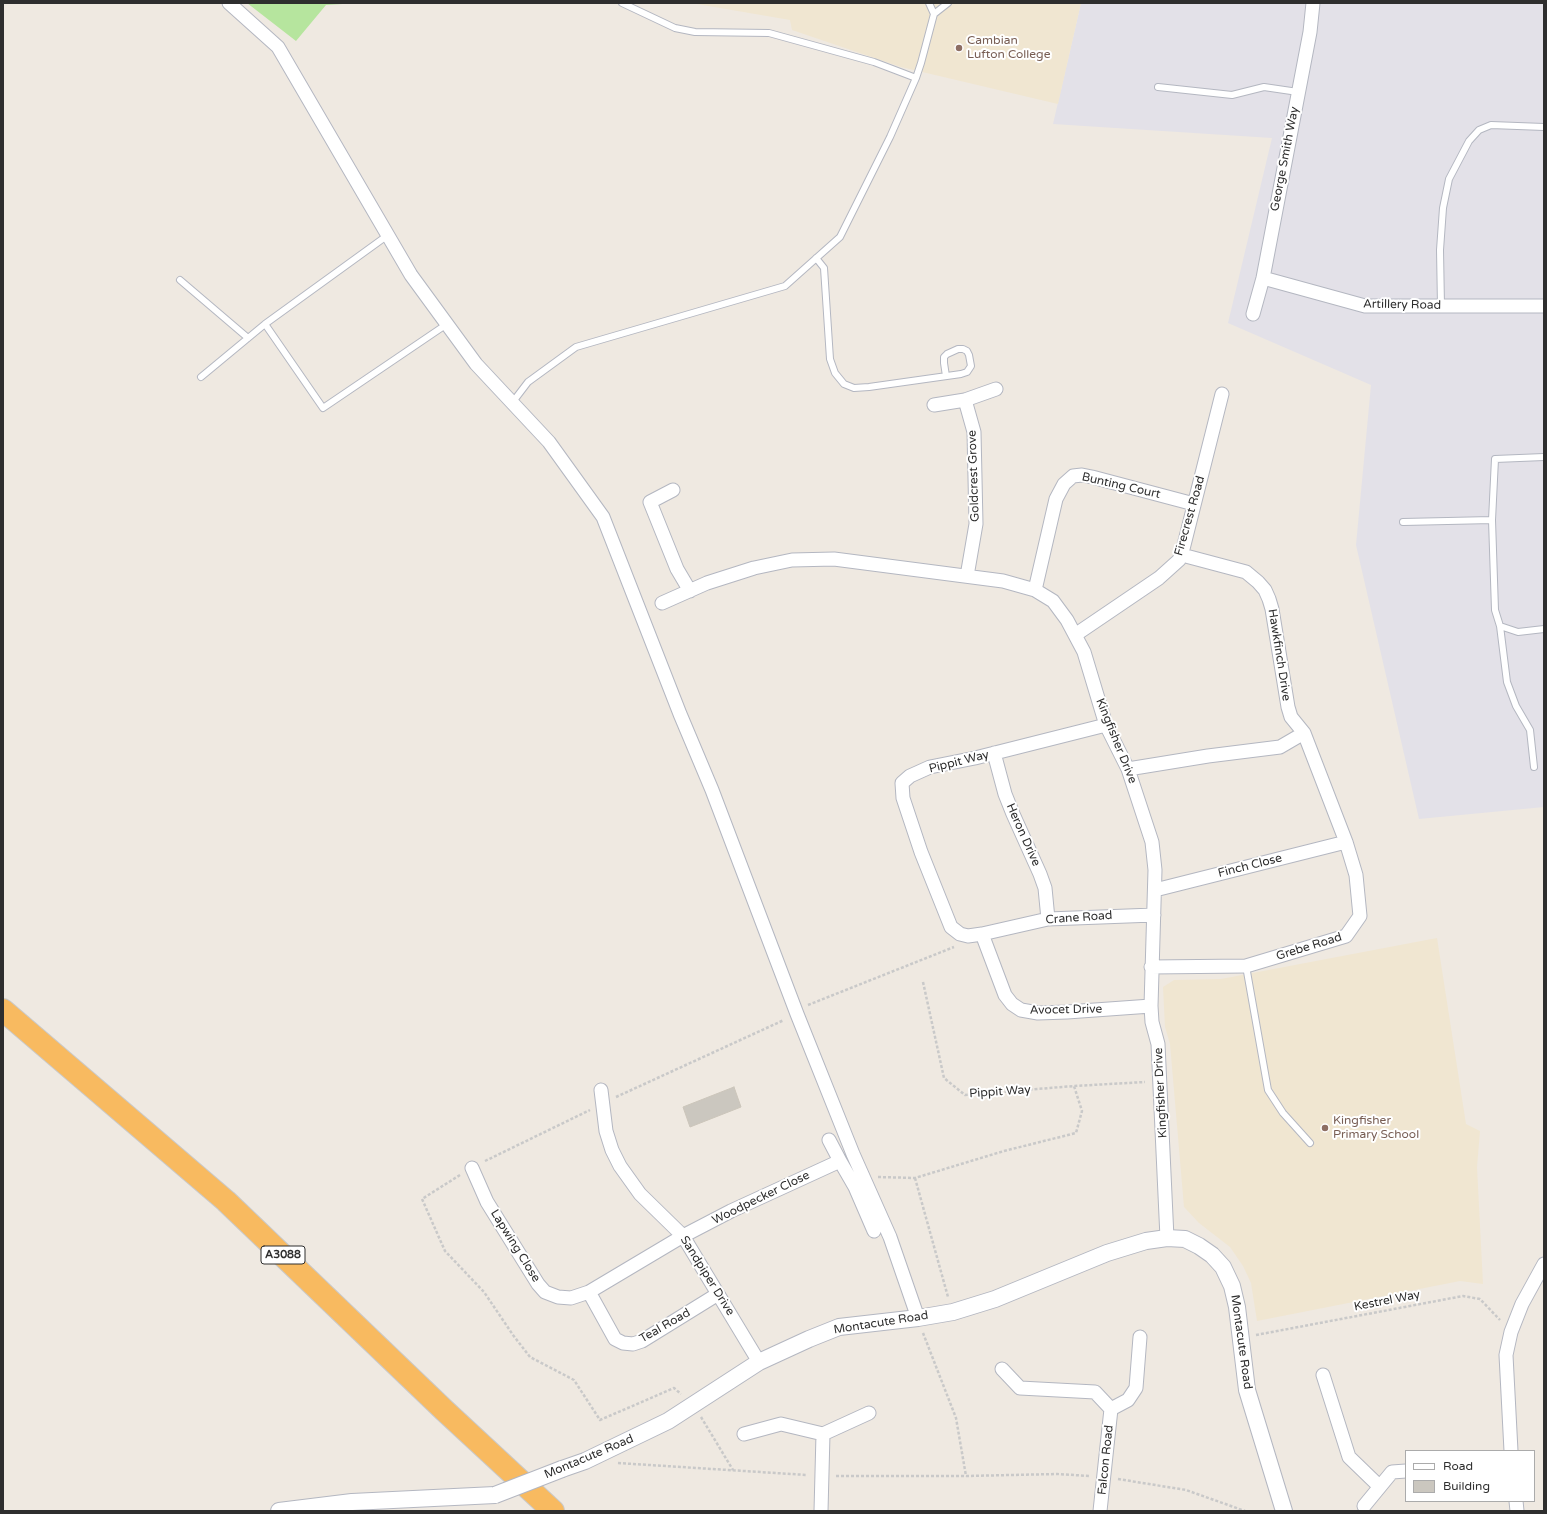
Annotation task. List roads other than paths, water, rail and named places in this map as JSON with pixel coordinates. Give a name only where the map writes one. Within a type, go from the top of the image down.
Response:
[{"type":"highway","name":"A3088","points":[[3,1010],[226,1201],[444,1410],[553,1511]]},
{"type":"street","points":[[230,3],[278,47],[411,274],[476,364],[549,442],[603,517],[680,714],[712,790],[797,1012],[866,1184],[890,1237],[918,1318]]},
{"type":"street","name":"George Smith Way","points":[[1253,314],[1263,278],[1310,32],[1313,3]]},
{"type":"street","name":"Artillery Road","points":[[1263,278],[1365,306],[1544,306]]},
{"type":"street","points":[[934,405],[965,400],[996,389]]},
{"type":"street","name":"Firecrest Road","points":[[1075,635],[1159,578],[1175,564],[1182,555],[1222,394]]},
{"type":"street","name":"Goldcrest Grove","points":[[965,400],[974,432],[976,516],[967,576]]},
{"type":"street","name":"Bunting Court","points":[[1035,590],[1056,499],[1064,484],[1073,476],[1082,475],[1092,477],[1194,504]]},
{"type":"street","points":[[673,490],[650,502],[674,562],[690,591]]},
{"type":"street","name":"Hawkfinch Drive","points":[[1182,555],[1246,572],[1265,590],[1272,608],[1288,708],[1291,716]]},
{"type":"street","name":"Kingfisher Drive","points":[[662,603],[707,583],[754,568],[792,560],[834,559],[1003,581],[1035,590],[1052,601],[1067,620],[1084,652],[1106,725],[1128,770],[1152,842],[1155,870],[1150,1006],[1152,1022],[1158,1044],[1167,1238]]},
{"type":"street","name":"Grebe Road","points":[[1151,967],[1246,966],[1346,936],[1360,916],[1356,875],[1346,842],[1304,732],[1291,716]]},
{"type":"street","name":"Pippit Way","points":[[982,934],[968,936],[960,934],[951,927],[921,852],[903,798],[902,783],[910,776],[930,767],[994,753],[1106,725]]},
{"type":"street","points":[[1128,770],[1208,756],[1280,747],[1304,732]]},
{"type":"street","name":"Heron Drive","points":[[994,753],[1005,794],[1043,881],[1048,903],[1048,918]]},
{"type":"street","name":"Finch Close","points":[[1154,890],[1346,842]]},
{"type":"street","name":"Crane Road","points":[[982,934],[1048,918],[1154,915]]},
{"type":"street","name":"Avocet Drive","points":[[982,934],[1005,995],[1012,1004],[1021,1010],[1038,1012],[1067,1012],[1150,1006]]},
{"type":"street","name":"Sandpiper Drive","points":[[601,1090],[606,1131],[612,1150],[620,1166],[640,1194],[683,1236],[759,1362]]},
{"type":"street","points":[[829,1140],[856,1187],[874,1231]]},
{"type":"street","name":"Woodpecker Close","points":[[683,1236],[731,1211],[840,1160]]},
{"type":"street","name":"Lapwing Close","points":[[472,1168],[487,1202],[538,1284],[545,1292],[558,1298],[571,1298],[589,1292],[683,1236]]},
{"type":"street","name":"Montacute Road","points":[[279,1511],[352,1502],[495,1495],[585,1461],[668,1421],[759,1362],[809,1338],[839,1327],[918,1318],[953,1312],[995,1299],[1107,1253],[1146,1241],[1167,1238],[1185,1239],[1200,1246],[1212,1255],[1223,1267],[1232,1286],[1237,1307],[1247,1390],[1284,1511]]},
{"type":"street","points":[[1511,1450],[1506,1355],[1511,1332],[1522,1304],[1544,1264]]},
{"type":"street","name":"Teal Road","points":[[589,1292],[615,1338],[623,1343],[633,1344],[642,1341],[718,1294]]},
{"type":"street","name":"Falcon Road","points":[[1111,1409],[1128,1400],[1136,1388],[1140,1337]]},
{"type":"street","name":"Falcon Road","points":[[1002,1369],[1020,1388],[1095,1392],[1111,1409],[1100,1511]]},
{"type":"street","points":[[1323,1375],[1349,1457],[1379,1486]]},
{"type":"street","points":[[744,1434],[781,1424],[823,1434],[868,1413]]},
{"type":"street","points":[[821,1511],[823,1434]]},
{"type":"street","points":[[1364,1506],[1392,1472],[1405,1471]]},
{"type":"lane","points":[[622,3],[675,28],[695,32],[769,33],[874,62],[916,78]]},
{"type":"lane","points":[[929,3],[934,14]]},
{"type":"lane","points":[[512,403],[528,382],[576,347],[786,286],[840,237],[890,137],[916,78],[934,14],[948,3]]},
{"type":"lane","points":[[1158,87],[1232,95],[1264,87],[1298,92]]},
{"type":"lane","points":[[1441,306],[1440,250],[1443,208],[1450,179],[1470,141],[1479,130],[1491,125],[1544,127]]},
{"type":"lane","points":[[201,377],[266,324],[388,235]]},
{"type":"lane","points":[[816,258],[824,268],[830,359],[835,373],[844,384],[854,388],[868,387],[961,374],[967,372],[971,366],[970,355],[967,351],[958,349],[947,354],[944,358],[946,376]]},
{"type":"lane","points":[[180,280],[248,338]]},
{"type":"lane","points":[[266,324],[323,408],[447,324]]},
{"type":"lane","points":[[1534,767],[1530,730],[1516,706],[1507,682],[1500,626],[1495,610],[1492,520],[1495,459],[1544,458]]},
{"type":"lane","points":[[1403,522],[1492,520]]},
{"type":"lane","points":[[1500,626],[1518,632],[1544,629]]},
{"type":"lane","points":[[1246,966],[1268,1090],[1283,1113],[1310,1143]]},
{"type":"place","name":"Cambian Lufton College","points":[[959,48]]},
{"type":"place","name":"Kingfisher Primary School","points":[[1325,1128]]}]
